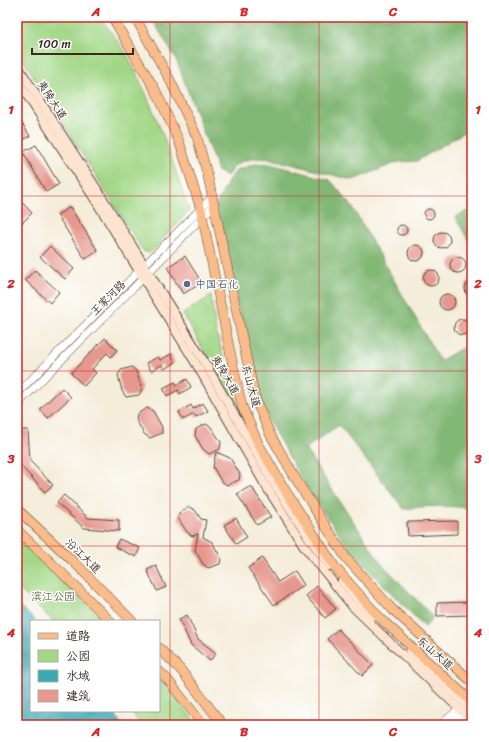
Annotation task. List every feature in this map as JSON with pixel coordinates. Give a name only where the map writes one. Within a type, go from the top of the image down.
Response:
[{"type":"main road","name":"东山大道","points":[[112,17],[156,91],[179,141],[202,213],[242,406],[258,442],[285,490],[335,567],[381,619],[472,702]]},
{"type":"main road","name":"东山大道","points":[[135,17],[170,80],[197,137],[213,201],[255,398],[270,434],[297,481],[346,558],[392,609],[472,682]]},
{"type":"main road","name":"夷陵大道","points":[[17,65],[100,194],[264,483],[304,546],[352,606],[472,721]]},
{"type":"main road","name":"夷陵大道","points":[[17,80],[20,92],[94,198],[205,363],[271,479],[311,541],[358,601],[472,710]]},
{"type":"main road","name":"沿江大道","points":[[17,509],[73,561],[131,620]]},
{"type":"main road","points":[[17,530],[109,620]]},
{"type":"main road","points":[[160,649],[180,669],[223,725]]},
{"type":"main road","points":[[160,672],[203,725]]},
{"type":"street","name":"王家河路","points":[[17,405],[213,201]]},
{"type":"street","name":"王家河路","points":[[17,394],[144,272]]},
{"type":"street","points":[[440,725],[462,711]]},
{"type":"street","points":[[450,725],[462,711]]},
{"type":"green space","points":[[17,17],[100,17],[128,57],[154,114],[169,152],[189,211],[150,253],[143,251],[17,50]]},
{"type":"green space","points":[[151,17],[472,17],[472,127],[417,161],[398,162],[353,180],[272,159],[256,158],[242,161],[234,166],[227,176],[218,171],[176,59]]},
{"type":"green space","points":[[256,164],[270,164],[330,180],[351,205],[440,361],[472,342],[472,508],[438,506],[404,509],[339,425],[305,449],[381,563],[433,617],[425,627],[354,555],[305,485],[257,397],[216,205],[230,178],[237,170]]},
{"type":"green space","points":[[472,209],[472,246],[455,217]]},
{"type":"green space","points":[[211,296],[216,332],[243,419],[183,314]]},
{"type":"green space","name":"滨江公园","points":[[17,537],[103,620],[52,620],[17,587]]},
{"type":"green space","points":[[160,679],[198,725],[141,725],[132,712],[160,712]]},
{"type":"water","points":[[17,604],[35,620],[30,620],[30,712],[114,712],[122,725],[17,725]]},
{"type":"building","points":[[17,115],[30,136],[17,143]]},
{"type":"building","points":[[36,145],[59,184],[46,192],[23,152]]},
{"type":"building","points":[[17,197],[32,213],[21,224],[17,219]]},
{"type":"building","points":[[70,207],[98,251],[85,259],[57,215]]},
{"type":"building","points":[[427,209],[431,209],[433,210],[433,218],[427,219],[424,216],[424,212]]},
{"type":"building","points":[[400,225],[404,225],[406,226],[406,234],[400,235],[397,232],[397,228]]},
{"type":"building","points":[[442,232],[448,234],[450,240],[448,246],[442,248],[436,246],[434,240],[436,234]]},
{"type":"building","points":[[416,245],[422,247],[424,253],[422,259],[416,261],[410,259],[408,253],[410,247]]},
{"type":"building","points":[[50,246],[74,269],[65,279],[40,257]]},
{"type":"building","points":[[185,256],[202,283],[183,294],[167,267]]},
{"type":"building","points":[[458,257],[464,259],[466,265],[464,271],[458,273],[452,271],[450,265],[452,259]]},
{"type":"building","points":[[35,270],[59,292],[50,303],[25,280]]},
{"type":"building","points":[[431,270],[437,272],[439,278],[437,284],[431,286],[425,284],[423,278],[425,272]]},
{"type":"building","points":[[472,280],[472,300],[466,294],[465,288],[467,283]]},
{"type":"building","points":[[447,294],[453,296],[455,302],[453,308],[447,310],[441,308],[439,302],[441,296]]},
{"type":"building","points":[[462,319],[468,321],[470,327],[468,333],[462,335],[456,333],[454,327],[456,321]]},
{"type":"building","points":[[105,338],[117,350],[111,357],[107,353],[92,369],[96,373],[84,386],[71,373]]},
{"type":"building","points":[[171,354],[175,363],[164,369],[162,365],[151,371],[146,363],[158,357],[160,360]]},
{"type":"building","points":[[132,367],[136,371],[142,389],[139,395],[126,397],[122,391],[118,375],[121,370]]},
{"type":"building","points":[[187,379],[191,387],[180,394],[178,390],[167,396],[163,388],[175,382],[177,385]]},
{"type":"building","points":[[62,388],[71,397],[48,418],[40,409]]},
{"type":"building","points":[[203,403],[208,411],[196,417],[194,414],[183,420],[179,412],[191,405],[193,409]]},
{"type":"building","points":[[147,408],[153,411],[162,427],[162,433],[150,438],[144,434],[136,420],[137,414]]},
{"type":"building","points":[[206,424],[211,427],[221,442],[220,449],[209,454],[203,449],[195,436],[196,429]]},
{"type":"building","points":[[18,430],[28,430],[30,461],[53,485],[45,492],[20,465]]},
{"type":"building","points":[[216,452],[230,458],[240,474],[239,480],[227,485],[221,481],[213,467]]},
{"type":"building","points":[[251,486],[271,517],[257,525],[237,494]]},
{"type":"building","points":[[64,495],[88,518],[119,520],[119,531],[84,528],[57,503]]},
{"type":"building","points":[[189,507],[195,510],[201,519],[206,520],[203,537],[212,542],[221,558],[220,564],[208,568],[203,564],[195,550],[198,534],[192,536],[187,532],[178,518],[180,512]]},
{"type":"building","points":[[236,518],[247,537],[236,544],[224,525]]},
{"type":"building","points":[[457,521],[457,534],[408,536],[407,522]]},
{"type":"building","points":[[119,539],[140,548],[136,557],[115,547]]},
{"type":"building","points":[[262,558],[278,582],[295,571],[304,585],[274,605],[248,568]]},
{"type":"building","points":[[156,566],[166,587],[157,591],[147,570]]},
{"type":"building","points":[[317,586],[336,609],[325,618],[306,596]]},
{"type":"building","points":[[470,602],[471,615],[437,616],[437,603]]},
{"type":"building","points":[[187,615],[198,639],[216,653],[210,661],[191,645],[179,619]]},
{"type":"building","points":[[338,629],[373,665],[362,676],[327,639]]},
{"type":"place","name":"中国石化","points":[[187,284]]}]
